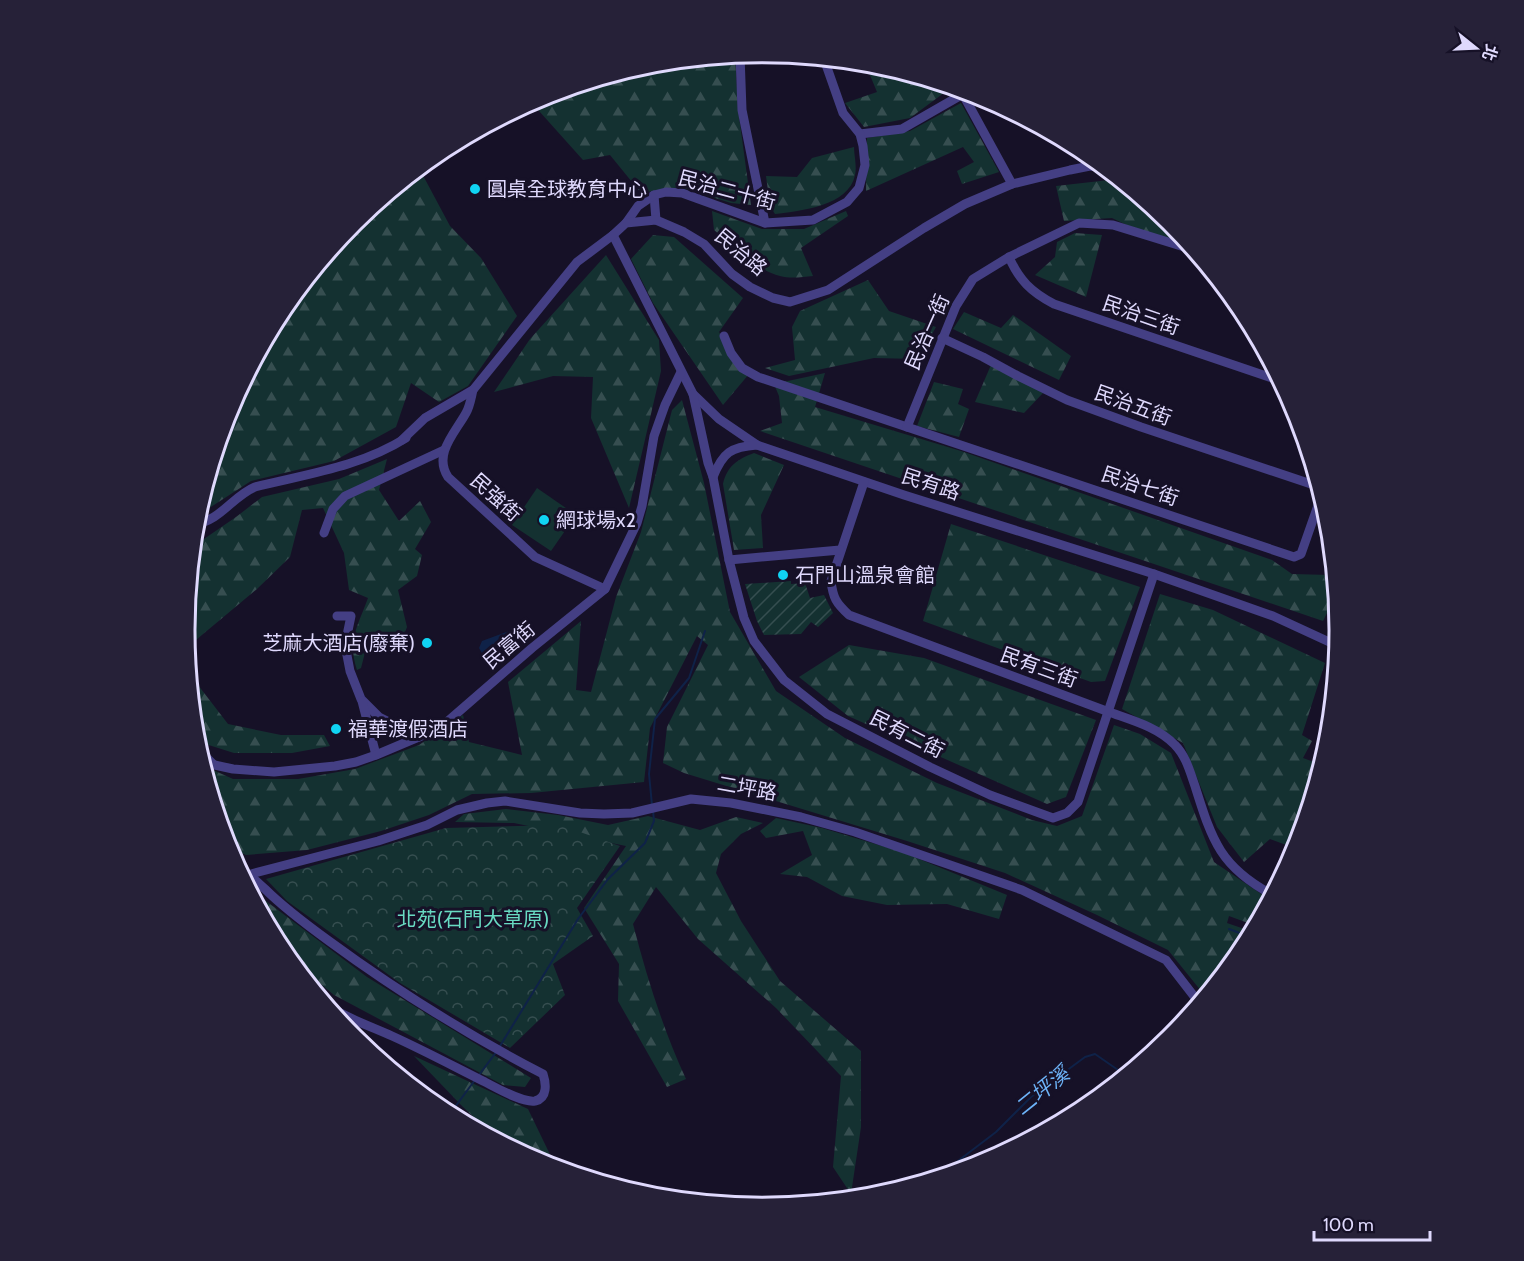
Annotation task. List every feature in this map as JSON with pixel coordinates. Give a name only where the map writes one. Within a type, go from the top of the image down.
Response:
[{"type":"street","points":[[740,64],[742,110],[765,223]]},
{"type":"street","name":"民治二十街","points":[[626,223],[638,206],[654,195],[666,192],[682,194],[765,223],[813,220],[847,202],[859,188],[865,165],[860,134],[843,113],[827,67]]},
{"type":"street","points":[[860,134],[902,129],[954,97]]},
{"type":"street","points":[[967,102],[1012,184]]},
{"type":"street","name":"民治路","points":[[626,223],[657,220],[684,232],[704,244],[732,274],[750,287],[773,298],[790,302],[828,290],[965,204],[1012,184],[1088,166]]},
{"type":"street","points":[[654,195],[657,220]]},
{"type":"street","points":[[205,522],[224,510],[247,490],[340,468],[389,449],[428,424],[452,403],[473,390],[577,262],[626,223]]},
{"type":"street","name":"民治一街","points":[[906,427],[956,306],[973,279],[1009,257],[1079,223],[1113,225],[1179,245]]},
{"type":"street","name":"民有路","points":[[613,235],[693,394],[719,418],[757,445],[864,482],[1154,574],[1273,616],[1329,642]]},
{"type":"street","name":"民治三街","points":[[1009,257],[1013,267],[1031,290],[1053,304],[1269,377]]},
{"type":"street","points":[[724,336],[731,353],[742,368],[759,377],[906,427]]},
{"type":"street","name":"民治五街","points":[[942,338],[1067,400],[1310,484]]},
{"type":"street","name":"民富街","points":[[213,764],[233,769],[274,772],[335,766],[376,755],[440,728],[605,589],[637,523],[654,436],[665,405],[681,372]]},
{"type":"street","points":[[324,533],[333,510],[345,496],[444,450],[468,410],[473,390]]},
{"type":"street","name":"民有二街","points":[[693,394],[713,477],[729,560],[744,618],[754,641],[784,680],[827,714],[990,795],[1053,818],[1067,813],[1078,802],[1154,574]]},
{"type":"street","name":"民治七街","points":[[906,427],[1294,557],[1301,554],[1316,510]]},
{"type":"street","points":[[713,477],[718,464],[728,452],[738,446],[757,445]]},
{"type":"street","name":"民強街","points":[[444,450],[442,469],[447,477],[535,557],[605,589]]},
{"type":"street","name":"民有三街","points":[[864,482],[831,580],[837,605],[849,615],[1151,728],[1176,746],[1188,765],[1210,833],[1226,860],[1250,883],[1265,891]]},
{"type":"street","points":[[729,560],[840,550]]},
{"type":"street","points":[[337,616],[351,616],[345,645],[350,671],[361,699],[376,755]]},
{"type":"street","points":[[361,699],[379,717],[419,737]]},
{"type":"street","points":[[210,761],[213,764]]},
{"type":"street","name":"二坪路","points":[[251,874],[378,841],[428,825],[457,810],[487,803],[505,801],[580,813],[604,814],[632,813],[691,799],[730,802],[801,817],[855,832],[1022,890],[1166,960],[1195,997]]},
{"type":"street","points":[[251,874],[264,889],[326,939],[389,985],[459,1028],[543,1074],[546,1083],[545,1092],[540,1099],[533,1102],[509,1094],[392,1036],[346,1017]]},
{"type":"green space","points":[[735,64],[738,109],[751,205],[731,203],[680,187],[641,193],[610,155],[583,160],[538,109],[615,82],[688,68]]},
{"type":"green space","points":[[869,73],[944,93],[910,118],[864,127],[845,103],[877,92]]},
{"type":"green space","points":[[961,103],[999,172],[962,184],[957,171],[974,162],[963,147],[866,191],[867,138],[910,131]]},
{"type":"green space","points":[[854,147],[855,175],[851,185],[843,194],[810,209],[775,214],[770,206],[766,176],[797,177],[812,158]]},
{"type":"green space","points":[[423,176],[450,226],[481,258],[517,316],[468,386],[439,402],[411,383],[396,427],[334,461],[251,481],[208,509],[225,448],[238,413],[253,380],[290,315],[335,256],[388,204]]},
{"type":"green space","points":[[1107,180],[1173,239],[1133,228],[1112,218],[1064,221],[1056,186]]},
{"type":"green space","points":[[712,211],[762,229],[804,229],[846,211],[848,216],[801,248],[813,276],[792,278],[763,269],[737,250],[714,230]]},
{"type":"green space","points":[[1075,233],[1102,235],[1086,297],[1035,275],[1055,257],[1057,242]]},
{"type":"green space","points":[[653,235],[674,237],[743,298],[719,332],[749,374],[723,405],[653,303],[631,259]]},
{"type":"green space","points":[[606,255],[659,340],[661,371],[629,508],[591,418],[593,377],[553,376],[494,392],[530,339]]},
{"type":"green space","points":[[868,280],[889,311],[936,327],[918,359],[874,358],[789,376],[765,368],[795,360],[792,327],[800,311]]},
{"type":"green space","points":[[964,312],[1001,328],[1013,315],[1071,356],[1059,380],[953,329]]},
{"type":"green space","points":[[991,365],[1043,393],[1024,413],[975,402]]},
{"type":"green space","points":[[825,373],[815,407],[961,451],[1272,560],[1292,574],[1327,575],[1329,609],[1323,621],[760,431],[782,423],[779,396],[774,384]]},
{"type":"green space","points":[[934,382],[963,389],[958,404],[969,409],[959,437],[917,426]]},
{"type":"green space","points":[[682,400],[704,483],[730,612],[776,691],[845,738],[937,783],[1032,820],[1057,826],[1082,816],[1114,725],[1140,734],[1171,753],[1214,862],[1263,895],[1248,923],[1229,916],[1227,923],[1244,929],[1201,990],[1168,950],[1005,873],[684,773],[663,763],[667,727],[708,645],[697,636],[650,728],[644,782],[531,793],[472,794],[429,815],[381,831],[307,850],[246,855],[240,852],[212,770],[233,779],[298,779],[355,769],[419,745],[463,715],[469,742],[522,755],[508,682],[581,621],[576,690],[591,692],[616,597],[641,532],[672,410]]},
{"type":"green space","points":[[754,453],[784,465],[761,515],[763,548],[734,550],[723,484],[727,472],[734,464]]},
{"type":"green space","points":[[387,459],[379,490],[399,521],[420,501],[431,522],[415,549],[422,555],[417,576],[398,590],[407,627],[401,642],[368,641],[361,668],[357,670],[353,641],[368,598],[349,590],[344,553],[323,508],[302,510],[290,557],[257,589],[195,641],[196,593],[202,541],[262,497],[339,479]]},
{"type":"green space","name":"網球場x2","points":[[537,488],[576,515],[551,551],[512,525]]},
{"type":"green space","points":[[951,524],[1140,587],[1105,681],[1091,682],[923,621]]},
{"type":"green space","points":[[791,581],[791,584],[805,583],[810,598],[824,595],[833,613],[818,627],[811,622],[801,634],[764,635],[745,584]]},
{"type":"green space","points":[[1160,594],[1213,610],[1325,663],[1302,735],[1312,741],[1303,758],[1314,762],[1287,845],[1270,839],[1244,862],[1217,827],[1183,743],[1122,709]]},
{"type":"green space","points":[[849,645],[924,658],[1096,720],[1066,797],[1047,804],[848,716],[799,677]]},
{"type":"green space","points":[[197,684],[228,724],[281,735],[324,735],[330,746],[292,753],[234,753],[206,744]]},
{"type":"green space","points":[[506,809],[558,815],[608,825],[648,816],[700,830],[736,817],[763,823],[741,834],[721,854],[716,873],[741,921],[780,981],[861,1051],[861,1127],[852,1190],[849,1191],[833,1167],[841,1076],[776,1008],[698,939],[656,887],[633,924],[656,1003],[686,1079],[667,1087],[618,1001],[619,964],[584,908],[626,846],[514,823],[455,822],[464,814]]},
{"type":"green space","points":[[776,818],[822,828],[902,852],[1007,895],[999,919],[947,904],[887,905],[842,896],[807,877],[780,874],[812,855],[803,831],[766,838],[760,831]]},
{"type":"green space","name":"北苑(石門大草原)","points":[[560,825],[620,846],[577,908],[593,936],[553,964],[565,995],[510,1048],[400,983],[287,901],[266,879],[446,828]]},
{"type":"green space","points":[[262,898],[367,977],[531,1078],[525,1087],[503,1085],[334,995],[312,976],[290,946]]},
{"type":"green space","points":[[414,1056],[528,1109],[551,1157],[480,1123]]},
{"type":"water","points":[[509,631],[514,642],[498,649],[492,661],[484,657],[479,648],[482,641]]},
{"type":"waterway","points":[[652,805],[649,774],[655,719],[689,678],[705,631]]},
{"type":"waterway","points":[[500,1046],[578,919],[608,879],[645,843],[654,821],[653,810]]},
{"type":"waterway","points":[[1229,929],[1241,934]]},
{"type":"waterway","points":[[479,1075],[497,1051]]},
{"type":"waterway","name":"二坪溪","points":[[953,1165],[996,1132],[1031,1097],[1085,1057],[1095,1054],[1120,1071]]},
{"type":"waterway","points":[[455,1107],[475,1080]]},
{"type":"place","name":"圓桌全球教育中心","points":[[475,189]]},
{"type":"place","name":"網球場x2","points":[[544,520]]},
{"type":"place","name":"石門山溫泉會館","points":[[783,575]]},
{"type":"place","name":"芝麻大酒店(廢棄)","points":[[427,643]]},
{"type":"place","name":"福華渡假酒店","points":[[336,729]]}]
